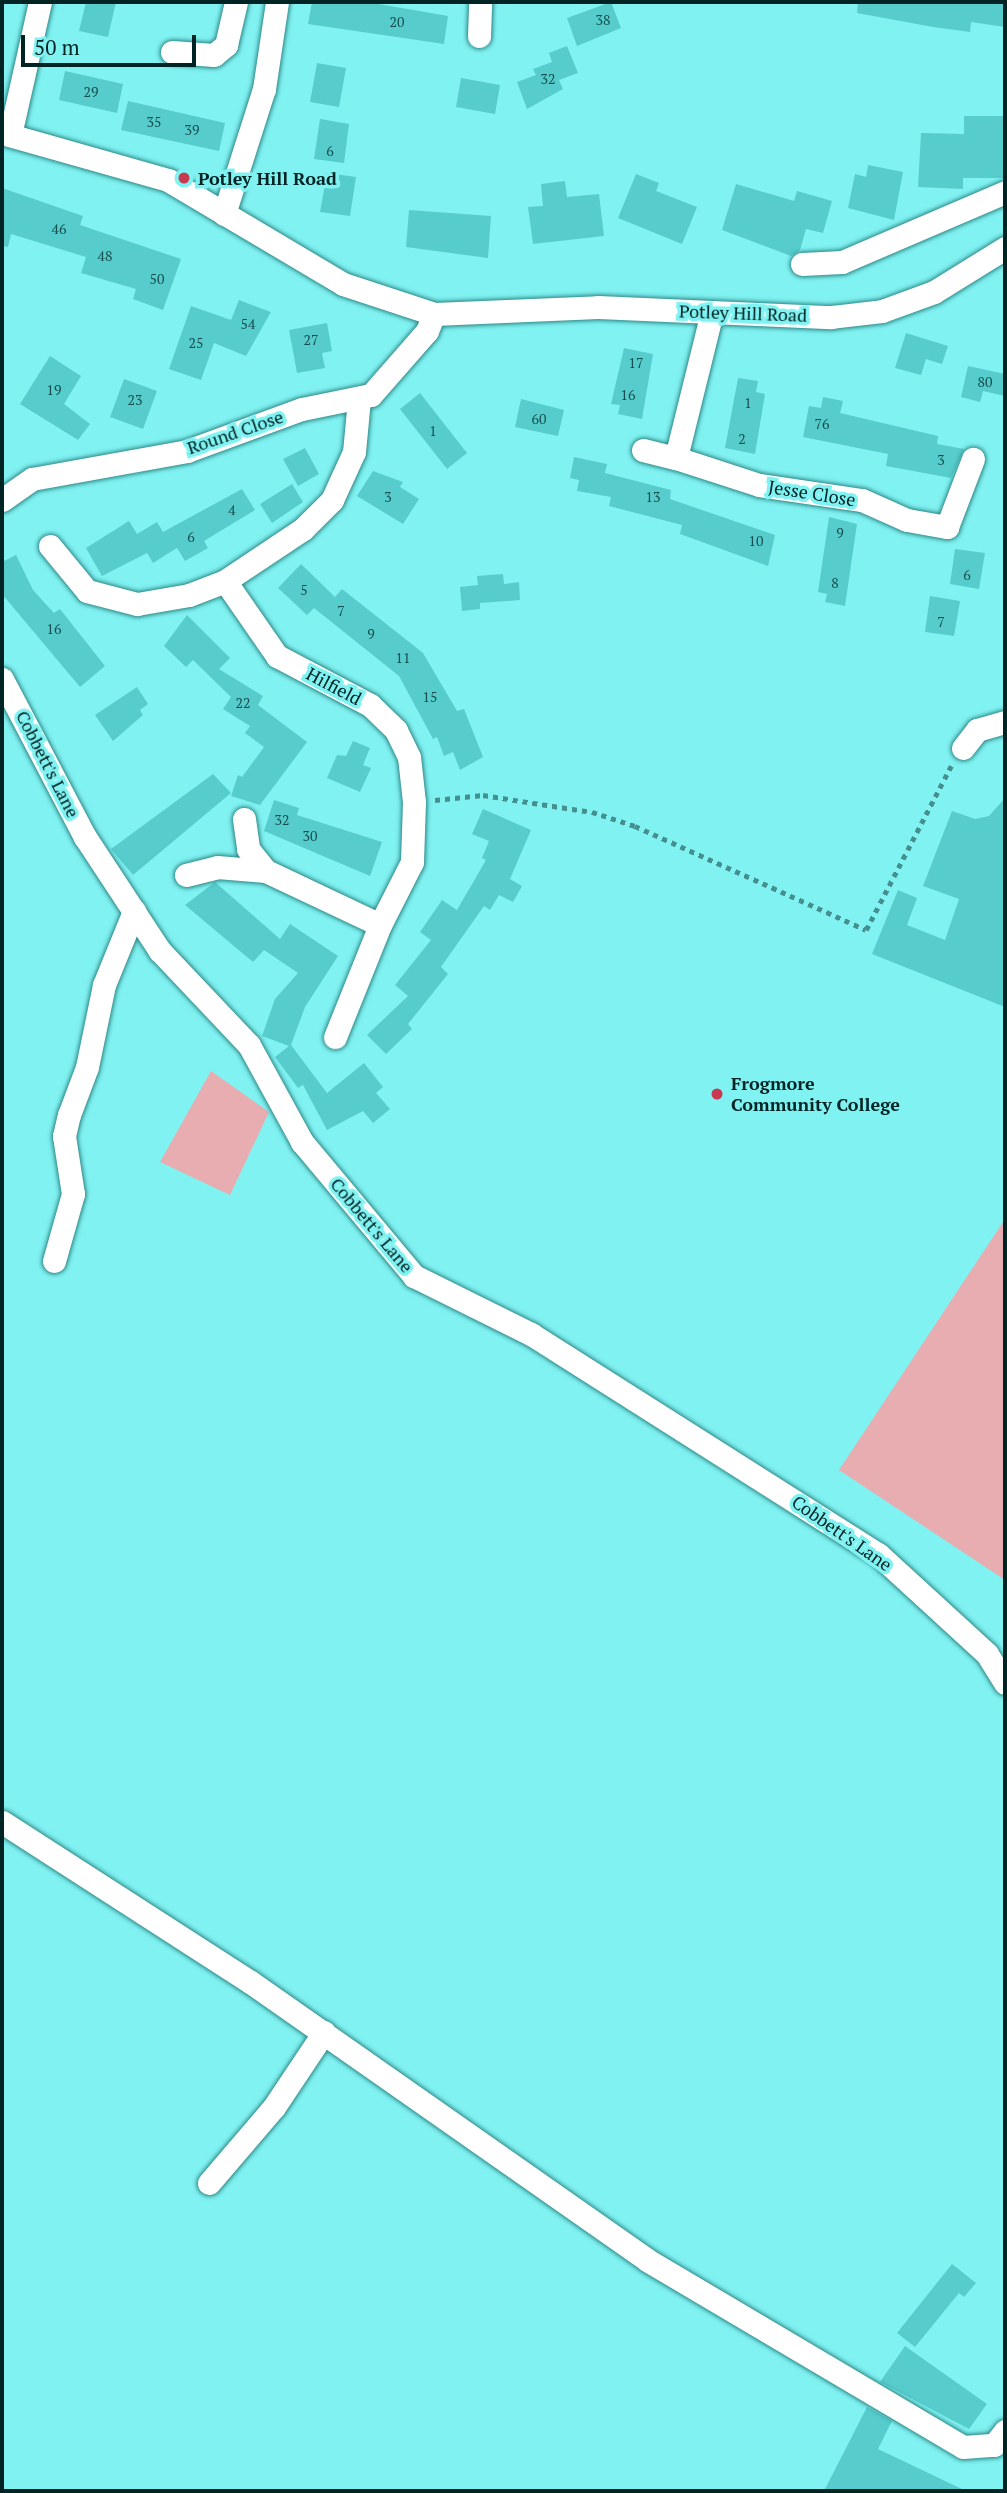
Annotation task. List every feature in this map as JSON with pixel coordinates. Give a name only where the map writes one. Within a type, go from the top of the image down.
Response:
[{"type":"street","points":[[6,134],[40,2]]},
{"type":"street","points":[[172,52],[214,55],[226,45],[236,2]]},
{"type":"street","points":[[224,214],[264,89],[277,2]]},
{"type":"street","points":[[479,36],[480,2]]},
{"type":"street","name":"Potley Hill Road","points":[[6,134],[167,180],[342,284],[434,314],[598,307],[831,317],[882,311],[934,292],[1005,248]]},
{"type":"street","points":[[802,264],[842,262],[1005,192]]},
{"type":"street","points":[[676,458],[712,313]]},
{"type":"street","name":"Round Close","points":[[2,500],[32,479],[187,451],[302,409],[371,395],[427,331],[434,314]]},
{"type":"street","points":[[50,546],[87,591],[137,604],[189,595],[225,581],[303,529],[331,500],[354,452],[359,399]]},
{"type":"street","name":"Jesse Close","points":[[643,450],[760,485],[862,500],[907,520],[947,527],[973,459]]},
{"type":"street","name":"Hilfield","points":[[225,581],[277,656],[370,705],[396,730],[409,757],[414,802],[412,862],[380,925],[335,1037]]},
{"type":"street","name":"Cobbett's Lane","points":[[2,679],[85,837],[159,951],[249,1045],[302,1142],[414,1276],[531,1334],[878,1554],[987,1654],[1005,1683]]},
{"type":"street","points":[[963,748],[977,730],[1005,722]]},
{"type":"street","points":[[244,819],[248,849],[266,871]]},
{"type":"street","points":[[186,875],[217,867],[266,871],[380,925]]},
{"type":"street","points":[[54,1261],[73,1194],[64,1136],[69,1115],[88,1067],[104,985],[134,911]]},
{"type":"street","points":[[2,1822],[324,2032],[647,2260],[963,2447],[994,2445],[1005,2431]]},
{"type":"street","points":[[209,2183],[274,2107],[324,2032]]},
{"type":"path","points":[[414,802],[483,795],[593,812],[635,826],[866,930],[963,748]]},
{"type":"shaded area","points":[[211,1071],[269,1112],[230,1195],[160,1162]]},
{"type":"shaded area","points":[[1005,1219],[1005,1580],[839,1470]]},
{"type":"building","points":[[86,2],[116,2],[108,37],[79,31]]},
{"type":"building","points":[[312,2],[367,2],[448,16],[444,44],[308,24]]},
{"type":"building","points":[[611,2],[621,28],[577,46],[567,18]]},
{"type":"building","points":[[858,2],[1005,2],[1005,27],[971,22],[970,32],[933,27],[857,13]]},
{"type":"building","points":[[567,46],[578,73],[559,80],[563,89],[527,109],[517,82],[536,75],[533,69],[552,62],[549,53]]},
{"type":"building","points":[[317,63],[346,68],[339,107],[310,102]]},
{"type":"building","points":[[65,71],[123,84],[117,113],[59,100]]},
{"type":"building","points":[[461,78],[500,85],[495,114],[456,107]]},
{"type":"building","points":[[128,101],[225,123],[219,151],[121,130]]},
{"type":"building","points":[[964,116],[1005,116],[1004,178],[963,178],[963,189],[918,187],[921,133],[964,134]]},
{"type":"building","points":[[320,119],[349,124],[344,163],[314,159]]},
{"type":"building","points":[[868,165],[903,172],[894,220],[848,208],[855,174],[866,177]]},
{"type":"building","points":[[327,173],[356,177],[350,216],[320,212]]},
{"type":"building","points":[[636,174],[659,183],[656,191],[697,207],[682,244],[618,218]]},
{"type":"building","points":[[565,181],[567,197],[599,194],[604,236],[533,244],[528,207],[543,206],[541,184]]},
{"type":"building","points":[[736,184],[794,201],[797,191],[832,201],[823,233],[806,229],[800,250],[791,256],[722,230]]},
{"type":"building","points":[[2,188],[83,216],[80,225],[181,259],[163,310],[133,299],[136,289],[81,273],[86,257],[11,234],[8,247],[2,246]]},
{"type":"building","points":[[409,210],[491,216],[488,258],[406,247]]},
{"type":"building","points":[[239,300],[271,312],[246,356],[214,343],[201,380],[169,369],[191,306],[231,320]]},
{"type":"building","points":[[327,323],[332,351],[322,353],[325,368],[297,373],[289,330]]},
{"type":"building","points":[[906,333],[948,346],[942,364],[926,359],[921,375],[895,368]]},
{"type":"building","points":[[624,348],[653,354],[642,419],[618,414],[620,405],[611,404]]},
{"type":"building","points":[[50,356],[81,376],[64,404],[90,424],[78,440],[20,404]]},
{"type":"building","points":[[968,366],[1005,374],[1005,396],[983,391],[980,402],[961,397]]},
{"type":"building","points":[[738,378],[758,381],[756,392],[765,394],[755,454],[725,448]]},
{"type":"building","points":[[124,379],[157,391],[143,429],[110,417]]},
{"type":"building","points":[[420,393],[467,453],[447,469],[400,409]]},
{"type":"building","points":[[823,397],[843,401],[840,413],[938,436],[937,444],[964,449],[951,478],[886,466],[888,454],[803,437],[809,406],[821,408]]},
{"type":"building","points":[[521,399],[564,410],[558,436],[515,427]]},
{"type":"building","points":[[305,448],[319,474],[298,486],[283,459]]},
{"type":"building","points":[[574,457],[607,464],[605,473],[671,490],[670,499],[775,535],[768,566],[680,534],[682,525],[609,506],[611,497],[577,491],[579,480],[570,478]]},
{"type":"building","points":[[373,471],[403,482],[400,487],[419,499],[403,524],[357,496]]},
{"type":"building","points":[[292,484],[303,502],[272,523],[260,504]]},
{"type":"building","points":[[242,489],[255,510],[204,541],[208,548],[185,561],[177,548],[153,563],[147,553],[102,576],[86,548],[129,521],[137,534],[157,522],[163,532]]},
{"type":"building","points":[[829,517],[857,524],[845,606],[825,602],[827,594],[818,592]]},
{"type":"building","points":[[955,549],[985,553],[979,589],[950,584]]},
{"type":"building","points":[[16,555],[33,590],[54,613],[60,609],[105,666],[80,687],[2,594],[2,562]]},
{"type":"building","points":[[301,564],[335,597],[342,589],[423,653],[457,711],[464,709],[483,757],[460,770],[453,752],[444,756],[437,737],[433,739],[399,676],[314,608],[307,615],[278,588]]},
{"type":"building","points":[[503,574],[504,584],[519,582],[520,600],[480,603],[480,609],[462,611],[460,587],[478,585],[477,576]]},
{"type":"building","points":[[930,596],[960,601],[954,636],[925,632]]},
{"type":"building","points":[[187,615],[230,658],[219,669],[263,696],[258,705],[307,742],[260,805],[231,796],[238,775],[242,777],[264,747],[245,733],[250,726],[223,709],[231,697],[193,660],[186,667],[164,646]]},
{"type":"building","points":[[137,687],[148,704],[140,710],[143,715],[113,741],[95,715]]},
{"type":"building","points":[[353,741],[370,748],[363,765],[371,768],[360,792],[327,778],[337,755],[346,756]]},
{"type":"building","points":[[213,774],[231,793],[133,875],[111,849]]},
{"type":"building","points":[[1005,798],[1005,1007],[872,954],[898,890],[917,898],[907,925],[945,940],[959,899],[923,886],[952,811],[975,819],[989,816]]},
{"type":"building","points":[[274,800],[299,808],[297,815],[382,842],[370,876],[264,831]]},
{"type":"building","points":[[483,809],[531,830],[510,879],[522,886],[513,902],[499,895],[490,910],[484,906],[441,967],[448,974],[408,1024],[412,1029],[386,1054],[367,1035],[408,996],[395,985],[431,940],[420,932],[442,900],[457,910],[486,860],[482,858],[489,841],[472,834]]},
{"type":"building","points":[[215,882],[280,939],[290,924],[338,956],[305,1007],[291,1045],[327,1093],[364,1063],[383,1087],[376,1093],[390,1109],[373,1123],[363,1111],[327,1130],[303,1085],[298,1088],[275,1057],[289,1046],[262,1036],[275,999],[298,973],[264,950],[253,962],[185,905]]},
{"type":"building","points":[[952,2264],[976,2283],[964,2297],[959,2293],[915,2347],[897,2333]]},
{"type":"building","points":[[905,2346],[987,2404],[969,2429],[880,2382]]},
{"type":"building","points":[[867,2407],[892,2421],[878,2449],[966,2491],[824,2491]]},
{"type":"place","name":"Potley Hill Road","points":[[184,178]]},
{"type":"place","name":"Frogmore Community College","points":[[717,1094]]}]
